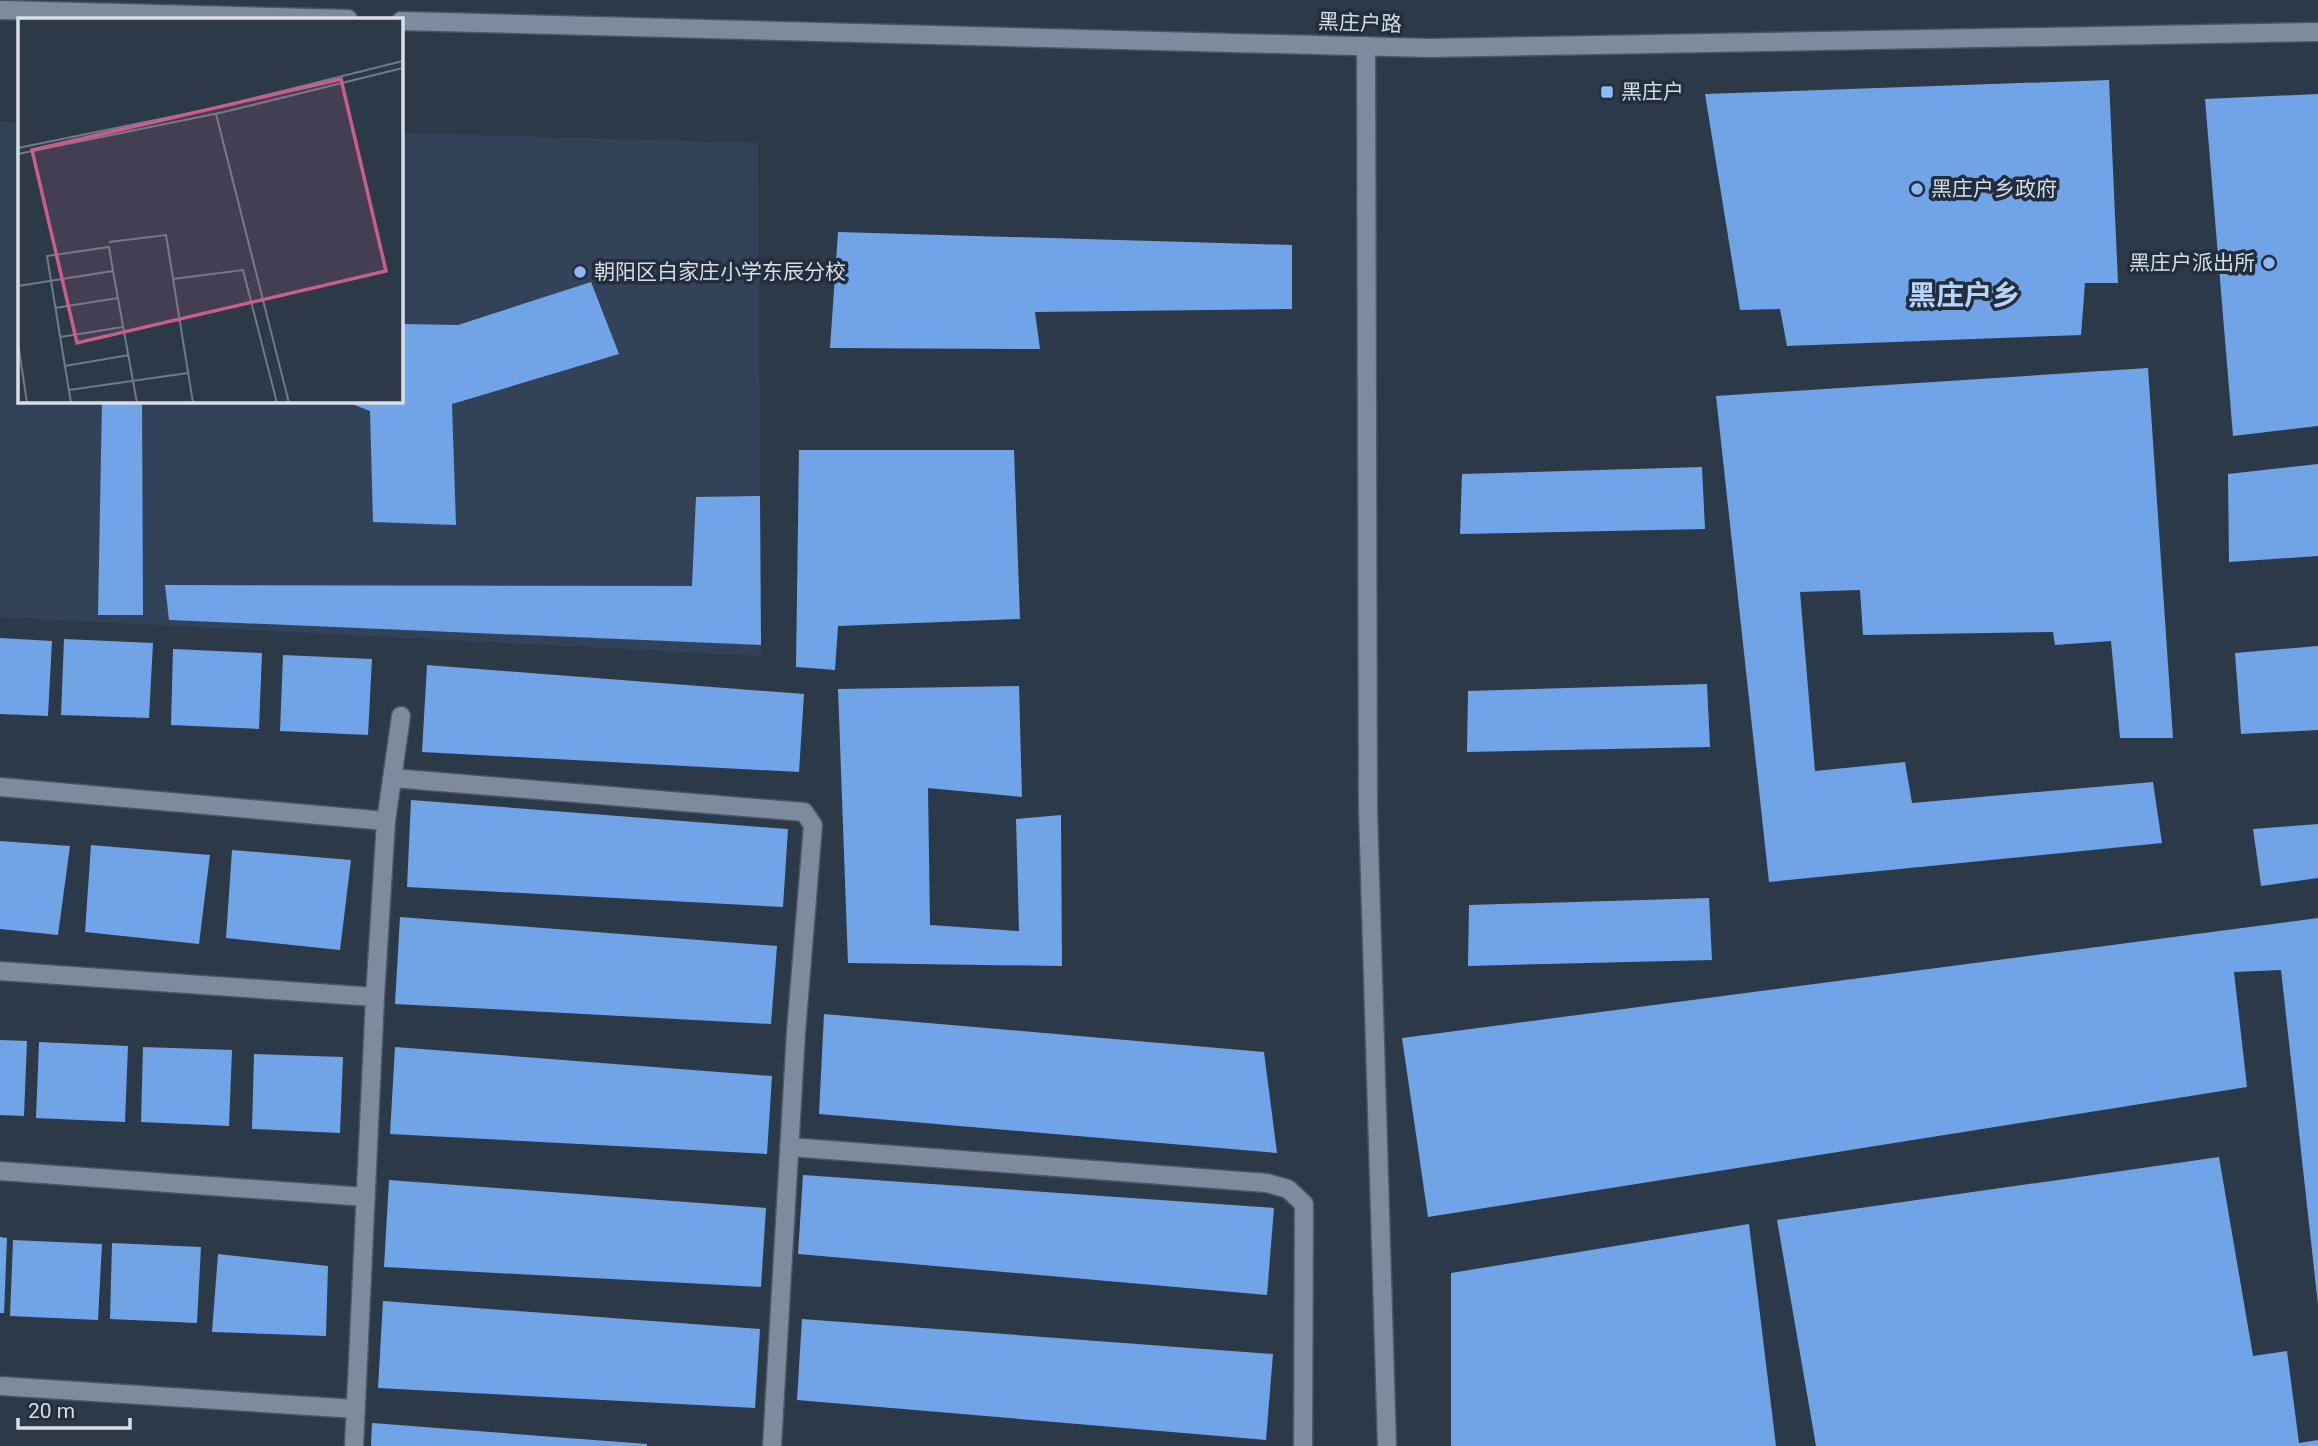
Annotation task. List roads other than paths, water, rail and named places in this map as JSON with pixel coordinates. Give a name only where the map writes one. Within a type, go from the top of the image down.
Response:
[{"type":"street","points":[[0,10],[309,18]]},
{"type":"street","name":"黑庄户路","points":[[402,21],[1428,48],[2318,32]]},
{"type":"street","points":[[1366,46],[1368,809],[1387,1446]]},
{"type":"street","points":[[354,1446],[386,821],[401,716]]},
{"type":"street","points":[[392,778],[804,812],[813,825],[789,1147],[772,1446]]},
{"type":"street","points":[[0,787],[386,821]]},
{"type":"street","points":[[0,971],[375,997]]},
{"type":"street","points":[[789,1147],[1267,1183],[1289,1189],[1304,1204],[1303,1446]]},
{"type":"street","points":[[0,1171],[366,1197]]},
{"type":"street","points":[[0,1386],[356,1409]]},
{"type":"place","name":"黑庄户","points":[[1607,92]]},
{"type":"place","name":"黑庄户乡政府","points":[[1917,189]]},
{"type":"place","name":"黑庄户派出所","points":[[2269,263]]},
{"type":"place","name":"朝阳区白家庄小学东辰分校","points":[[580,272]]},
{"type":"district","name":"黑庄户乡","points":[[1964,295]]}]
